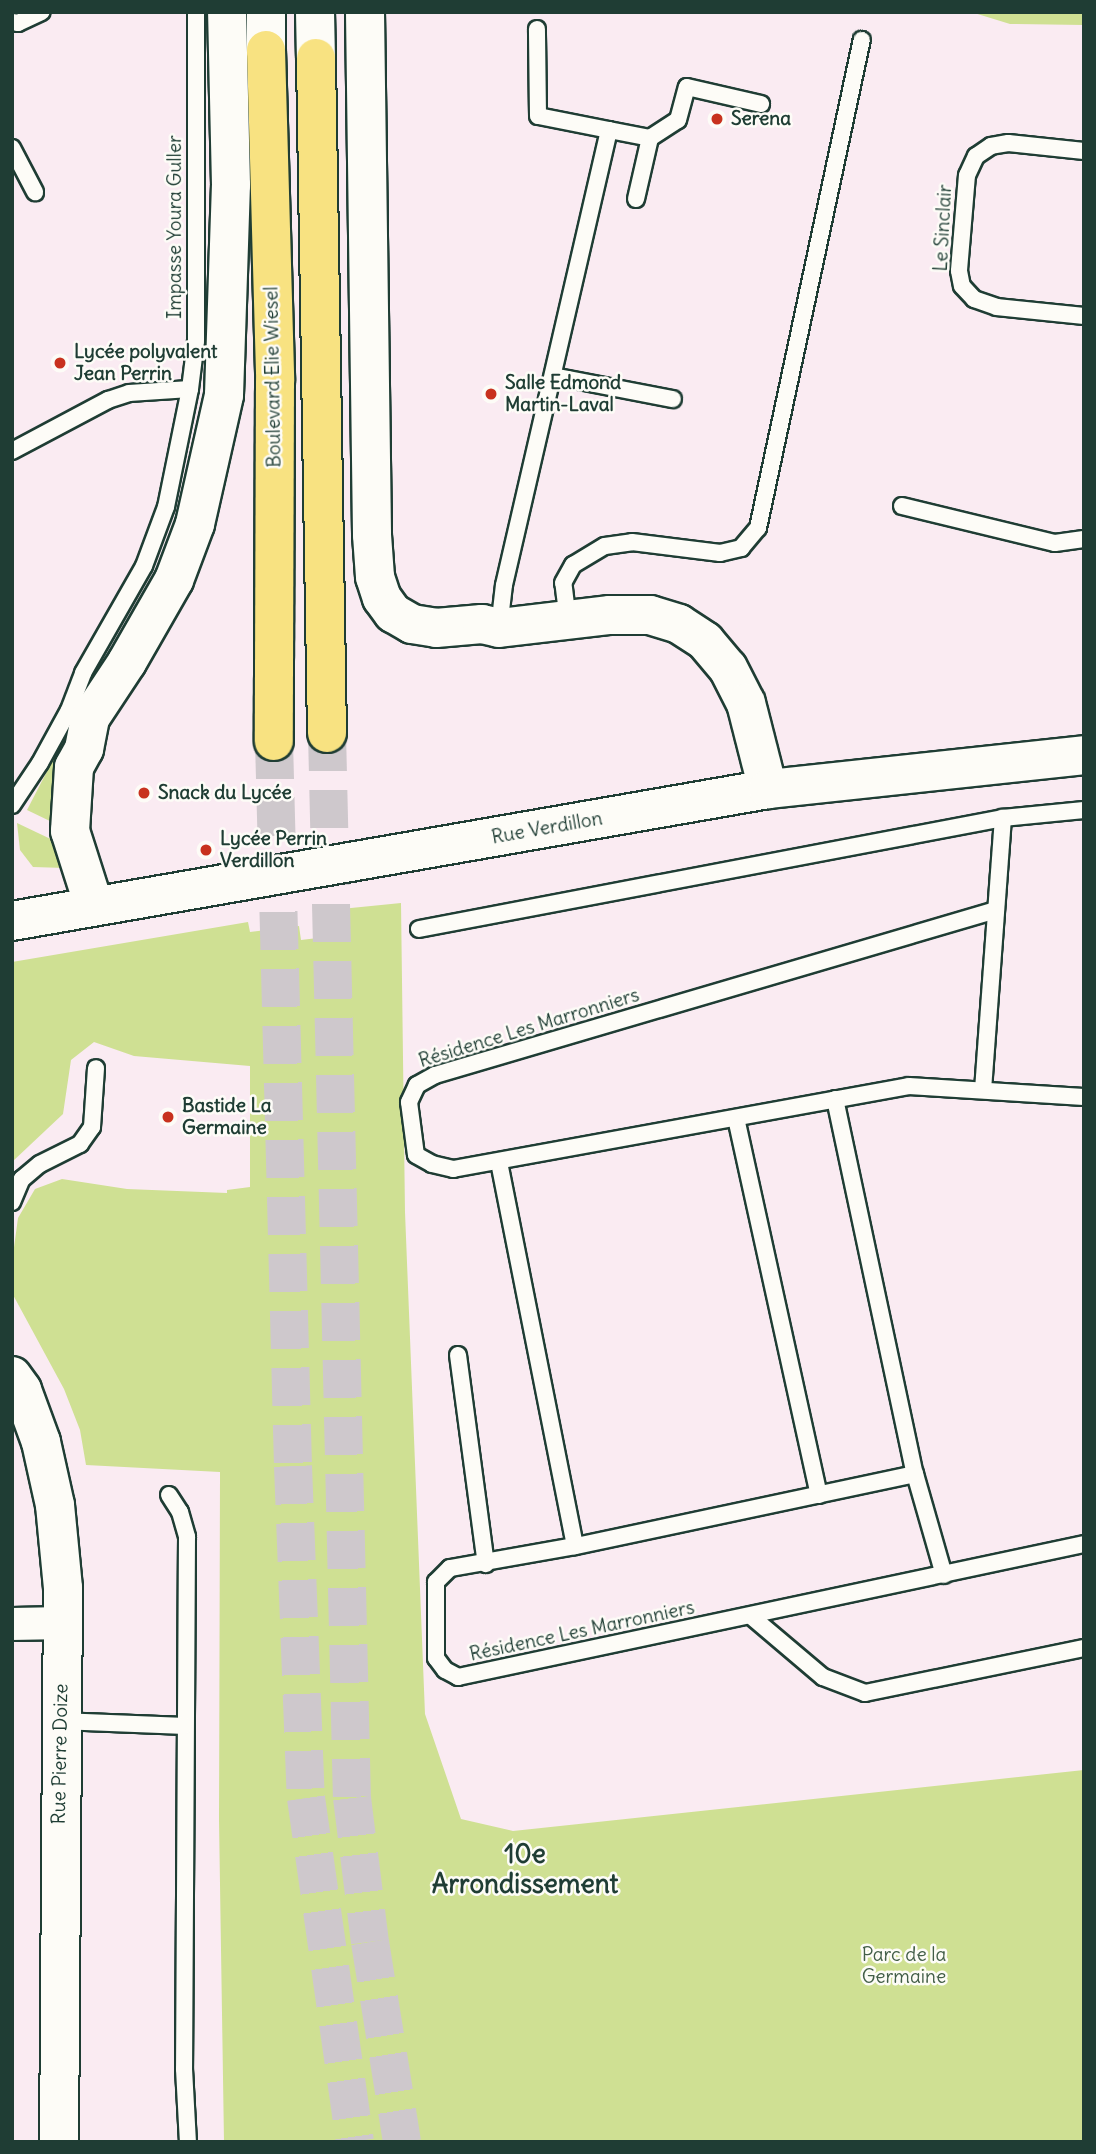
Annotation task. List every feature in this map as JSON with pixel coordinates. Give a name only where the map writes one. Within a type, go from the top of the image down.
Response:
[{"type":"highway","name":"Boulevard Elie Wiesel","points":[[266,50],[275,382],[274,741]]},
{"type":"highway","points":[[316,58],[327,733]]},
{"type":"street","points":[[94,906],[70,831],[57,765],[84,749],[90,718],[127,662],[174,580],[195,524],[212,459],[226,369],[231,185],[227,12]]},
{"type":"street","name":"Boulevard Elie Wiesel","points":[[266,12],[266,50]]},
{"type":"street","points":[[315,12],[316,58]]},
{"type":"street","points":[[365,12],[375,577],[382,598],[393,612],[412,624],[436,628],[482,624],[499,628],[610,615],[650,615],[679,624],[705,641],[728,668],[746,703],[768,789]]},
{"type":"street","name":"Rue Verdillon","points":[[12,921],[768,789],[1084,755]]},
{"type":"street","name":"Rue Pierre Doize","points":[[12,1376],[22,1390],[41,1442],[55,1505],[63,1588],[59,2142]]},
{"type":"street","points":[[12,1624],[62,1623]]},
{"type":"lane","points":[[12,22],[18,23],[42,12]]},
{"type":"lane","name":"Impasse Youra Guller","points":[[57,765],[69,710],[83,673],[144,566],[166,508],[190,389],[195,341],[196,12]]},
{"type":"lane","points":[[537,29],[538,116],[650,138],[678,120],[687,87],[761,104]]},
{"type":"lane","points":[[568,621],[563,583],[573,565],[605,546],[632,542],[720,553],[741,548],[758,528],[862,40]]},
{"type":"lane","points":[[499,628],[504,585],[609,130]]},
{"type":"lane","points":[[636,199],[650,138]]},
{"type":"lane","name":"Le Sinclair","points":[[1084,151],[1008,143],[991,146],[976,156],[967,174],[959,271],[962,286],[974,299],[997,307],[1084,316]]},
{"type":"lane","points":[[12,148],[35,192]]},
{"type":"lane","points":[[552,376],[673,399]]},
{"type":"lane","points":[[12,451],[108,400],[129,393],[190,389]]},
{"type":"lane","points":[[902,506],[1055,543],[1084,539]]},
{"type":"lane","name":"Impasse Youra Guller","points":[[12,805],[57,765],[67,748],[69,710]]},
{"type":"lane","points":[[419,929],[1003,818],[1084,810]]},
{"type":"lane","points":[[983,1090],[1003,818]]},
{"type":"lane","name":"Résidence Les Marronniers","points":[[996,911],[435,1075],[417,1085],[409,1102],[416,1155],[432,1164],[453,1169],[909,1086],[1084,1097]]},
{"type":"lane","points":[[12,1202],[22,1179],[40,1164],[80,1144],[92,1127],[96,1068]]},
{"type":"lane","points":[[835,1099],[915,1474],[944,1575]]},
{"type":"lane","points":[[736,1118],[819,1495]]},
{"type":"lane","points":[[499,1161],[575,1546]]},
{"type":"lane","points":[[458,1355],[486,1564]]},
{"type":"lane","name":"Résidence Les Marronniers","points":[[915,1474],[486,1564],[450,1568],[436,1582],[436,1658],[444,1670],[458,1677],[752,1617],[1084,1544]]},
{"type":"lane","points":[[169,1495],[180,1512],[187,1537],[184,2069],[188,2142]]},
{"type":"lane","points":[[752,1617],[823,1676],[865,1693],[1084,1648]]},
{"type":"lane","points":[[61,1721],[184,1726]]},
{"type":"green space","points":[[971,12],[1084,12],[1084,25],[1010,24]]},
{"type":"green space","points":[[58,750],[54,823],[27,810]]},
{"type":"green space","points":[[17,823],[59,843],[65,868],[33,867],[20,850]]},
{"type":"green space","name":"Parc de la Germaine","points":[[401,903],[405,1212],[425,1714],[461,1819],[513,1831],[1084,1770],[1084,2142],[224,2142],[219,1820],[220,1472],[86,1465],[80,1430],[64,1389],[12,1293],[12,1262],[18,1218],[35,1189],[62,1179],[127,1189],[227,1193],[227,1190],[250,1187],[250,1066],[134,1056],[94,1042],[71,1060],[63,1114],[12,1162],[12,962],[248,922],[250,932],[299,926],[301,940],[342,935],[341,909]]},
{"type":"tunnel","points":[[327,733],[352,1798],[370,1942],[402,2142]]},
{"type":"tunnel","points":[[274,741],[293,1466],[306,1798],[355,2142]]},
{"type":"place","name":"Serena","points":[[717,119]]},
{"type":"place","name":"Lycée polyvalent Jean Perrin","points":[[60,363]]},
{"type":"place","name":"Salle Edmond Martin-Laval","points":[[491,394]]},
{"type":"place","name":"Snack du Lycée","points":[[144,793]]},
{"type":"place","name":"Lycée Perrin Verdillon","points":[[206,850]]},
{"type":"place","name":"Bastide La Germaine","points":[[168,1117]]},
{"type":"district","name":"10e Arrondissement","points":[[525,1868]]}]
